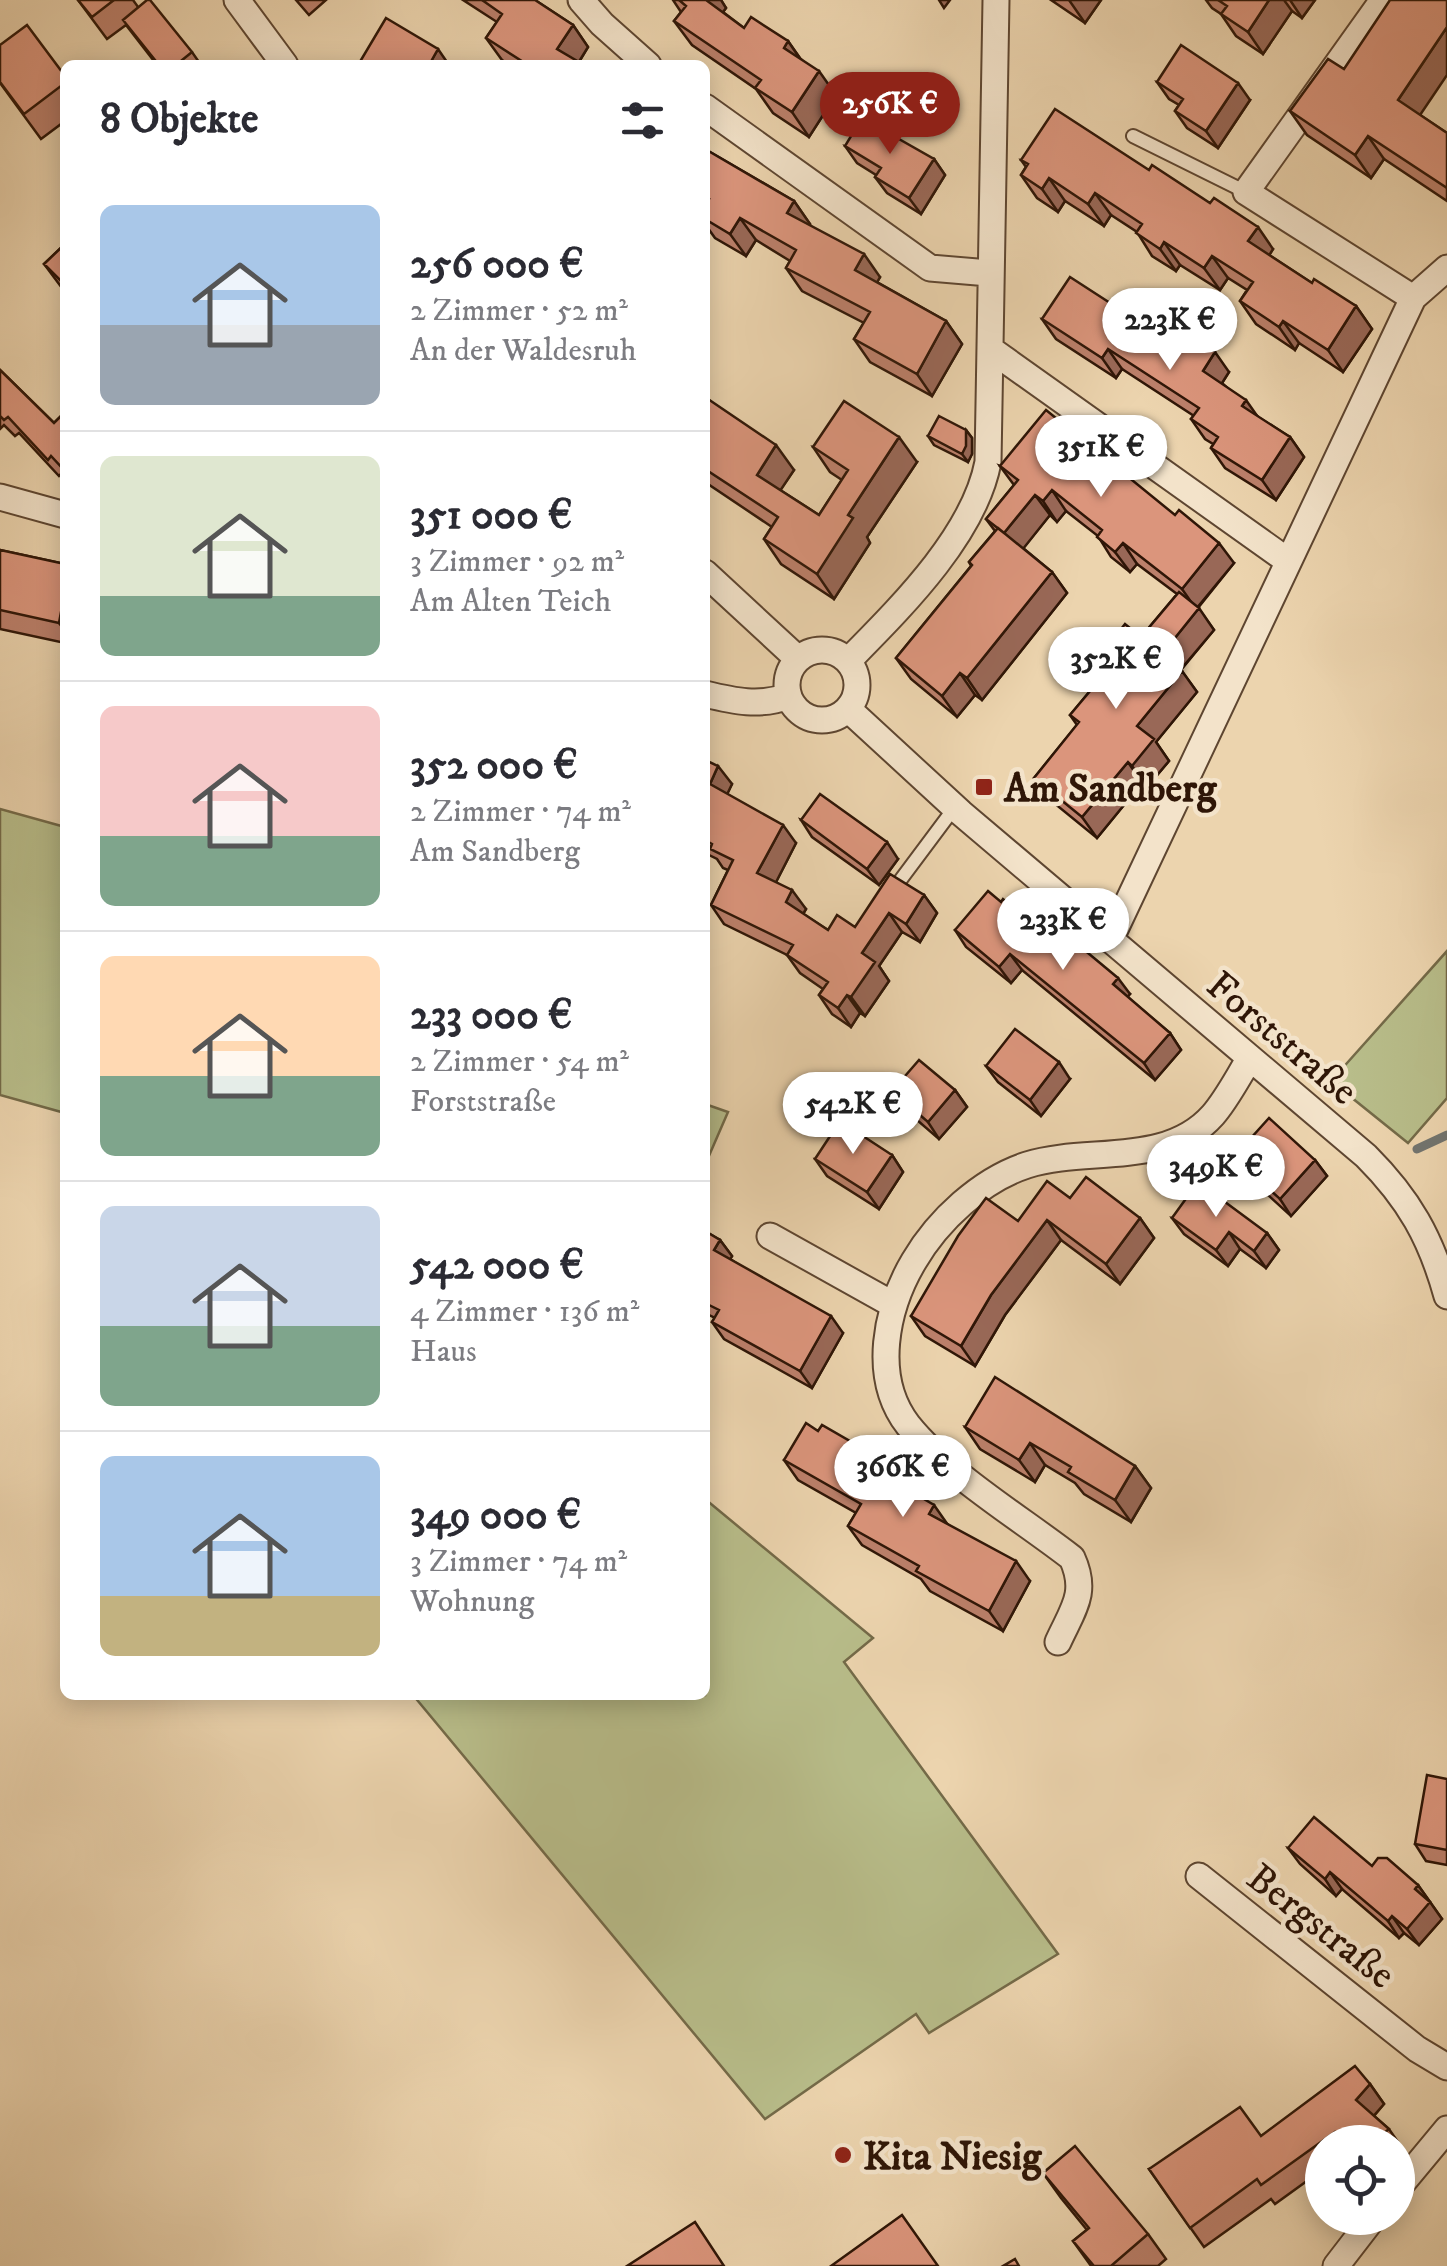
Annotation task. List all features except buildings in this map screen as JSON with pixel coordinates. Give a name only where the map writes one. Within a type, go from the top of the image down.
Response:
[{"type":"street","points":[[237,0],[281,60]]},
{"type":"street","points":[[581,0],[642,60]]},
{"type":"street","points":[[848,661],[898,610],[939,557],[978,497],[988,462],[996,0]]},
{"type":"street","points":[[1383,0],[1246,192],[1412,298]]},
{"type":"street","points":[[710,112],[930,268],[989,273]]},
{"type":"street","points":[[1110,940],[1412,298],[1447,268]]},
{"type":"street","points":[[990,349],[1288,560]]},
{"type":"street","points":[[0,497],[60,514]]},
{"type":"street","points":[[710,578],[798,659]]},
{"type":"street","points":[[823,650],[848,661],[857,685],[848,709],[820,720],[800,713],[788,696],[786,682],[798,659],[823,650]]},
{"type":"street","points":[[710,695],[769,704],[788,696]]},
{"type":"street","name":"Forststraße","points":[[848,709],[955,807],[1389,1179],[1426,1232],[1447,1296]]},
{"type":"street","points":[[1058,1642],[1082,1579],[1072,1558],[958,1472],[908,1424],[891,1394],[886,1360],[892,1304],[924,1245],[983,1186],[1026,1165],[1077,1154],[1147,1150],[1189,1134],[1212,1116],[1250,1058]]},
{"type":"street","points":[[770,1236],[892,1304]]},
{"type":"street","name":"Bergstraße","points":[[1199,1876],[1417,2049],[1447,2067]]},
{"type":"street","points":[[1415,2168],[1447,2129]]},
{"type":"street","points":[[1336,2266],[1361,2235]]},
{"type":"lane","points":[[1133,136],[1246,192]]},
{"type":"lane","points":[[896,886],[955,807]]},
{"type":"green space","points":[[0,809],[60,826],[60,1112],[0,1095]]},
{"type":"green space","points":[[1447,951],[1447,1098],[1408,1143],[1331,1081]]},
{"type":"green space","points":[[710,1106],[728,1112],[710,1153]]},
{"type":"green space","points":[[710,1503],[873,1638],[844,1662],[1058,1954],[929,2033],[916,2014],[765,2119],[417,1700],[710,1700]]},
{"type":"waterway","points":[[1417,1149],[1447,1135]]},
{"type":"place","name":"Am Sandberg","points":[[984,787]]},
{"type":"place","name":"Kita Niesig","points":[[843,2155]]}]
